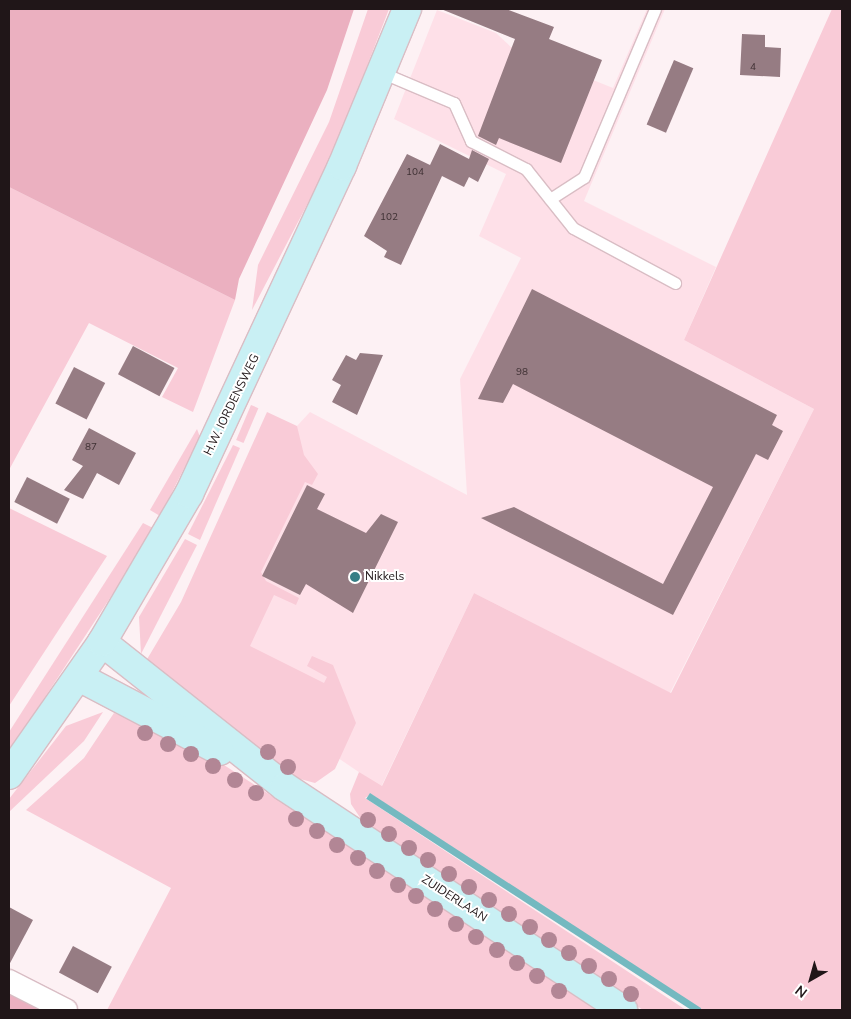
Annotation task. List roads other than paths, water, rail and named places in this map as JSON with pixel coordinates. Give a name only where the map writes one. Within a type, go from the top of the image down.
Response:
[{"type":"main road","name":"H.W. IORDENSWEG","points":[[9,775],[102,642],[204,464],[383,72],[407,9]]},
{"type":"main road","name":"ZUIDERLAAN","points":[[102,642],[285,787],[623,1010]]},
{"type":"main road","name":"ZUIDERLAAN","points":[[79,677],[285,787]]},
{"type":"street","points":[[9,981],[66,1010]]},
{"type":"lane","points":[[550,199],[584,177],[655,9]]},
{"type":"lane","points":[[383,72],[454,103],[471,141],[526,168],[573,228],[675,284]]},
{"type":"water","points":[[370,793],[701,1008],[700,1010],[691,1010],[366,799]]},
{"type":"place","name":"Nikkels","points":[[355,577]]}]
